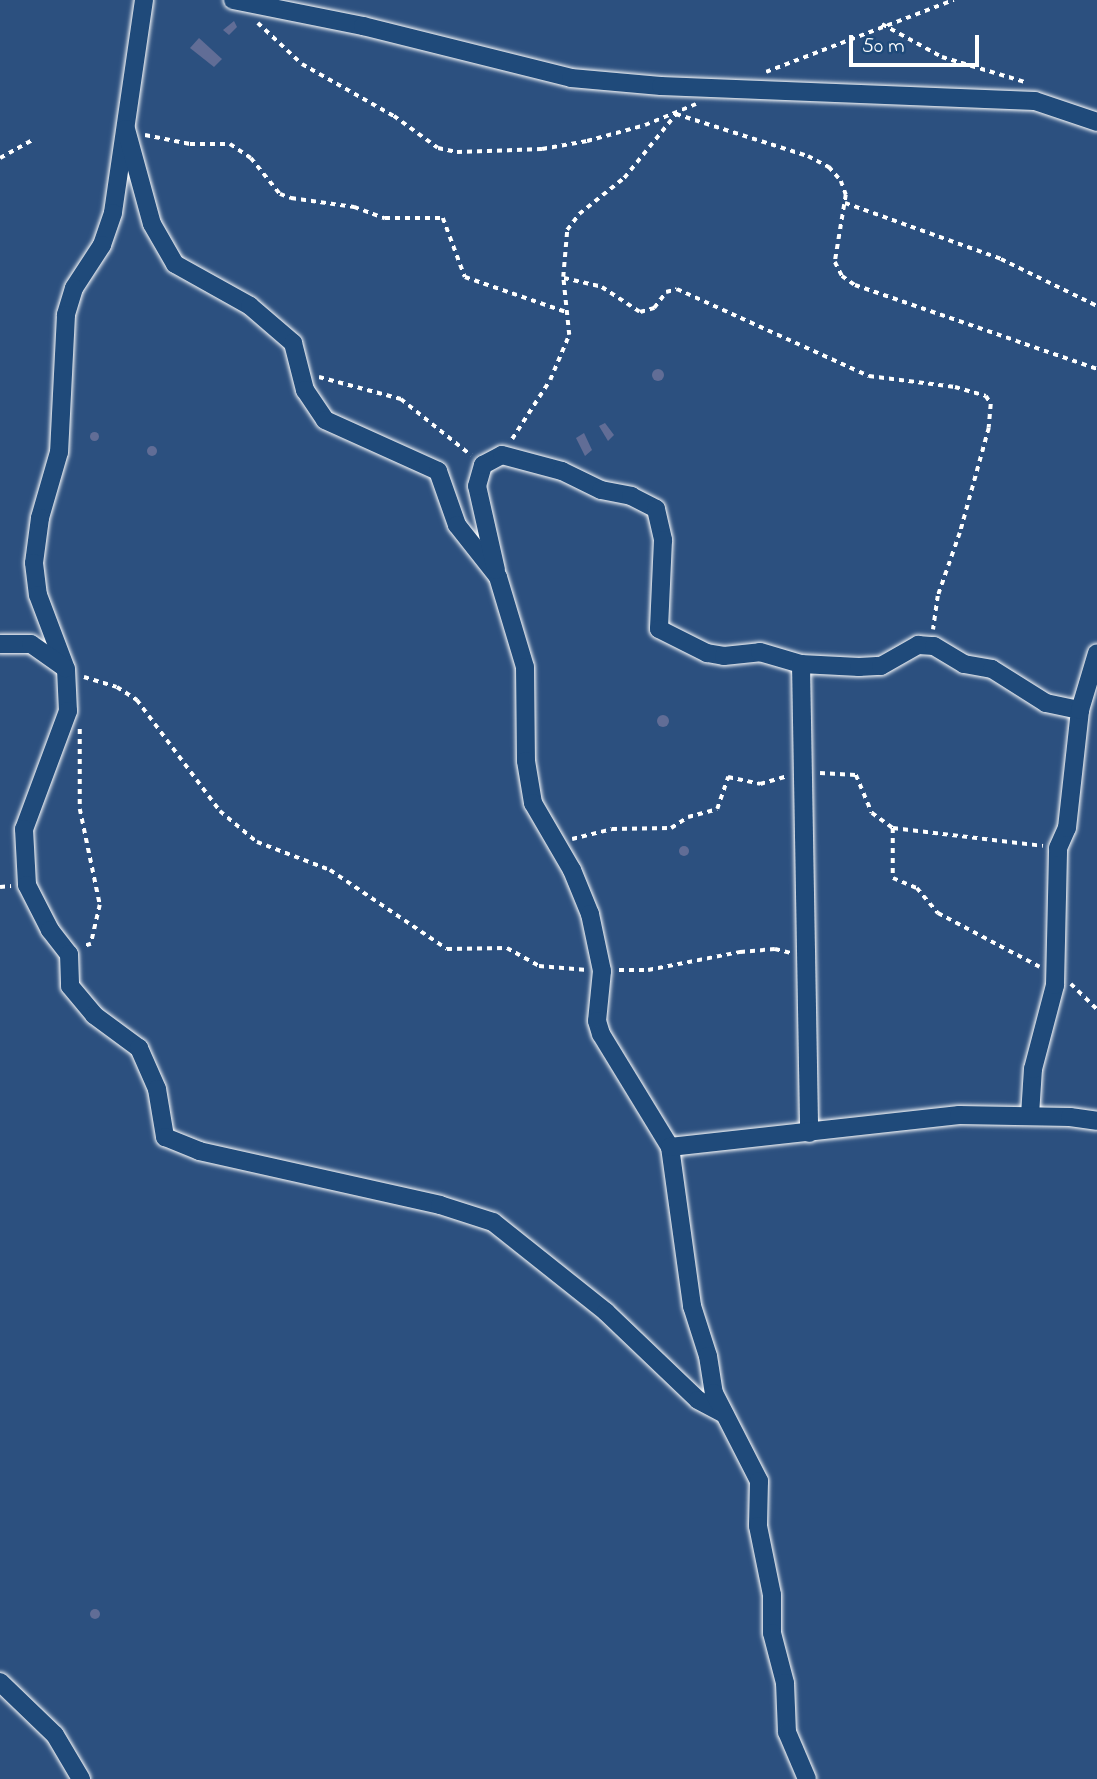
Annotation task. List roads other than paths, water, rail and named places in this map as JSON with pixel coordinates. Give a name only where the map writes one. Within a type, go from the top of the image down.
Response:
[{"type":"street","points":[[144,0],[126,129],[108,230],[68,301],[59,452],[36,540],[38,595],[66,669],[68,711],[24,829],[23,858],[27,885],[50,930],[69,954],[70,986],[94,1015],[138,1048],[157,1089],[165,1137],[199,1151],[440,1205],[493,1222],[606,1312],[698,1400],[724,1414]]},
{"type":"street","points":[[233,0],[363,26],[571,78],[728,88],[1035,101],[1097,122]]},
{"type":"street","points":[[126,129],[141,191],[167,254],[187,274],[262,314],[293,343],[305,390],[325,420],[438,471],[457,525],[498,577]]},
{"type":"street","points":[[807,1779],[788,1732],[785,1683],[772,1633],[772,1595],[758,1526],[759,1480],[714,1393],[708,1356],[692,1306],[670,1147],[601,1034],[597,1021],[602,971],[590,914],[556,838],[533,803],[526,761],[525,667],[498,577],[477,486],[484,465],[502,455],[562,471],[601,490],[631,496],[656,509],[663,540],[659,614],[663,632],[707,653],[724,656],[760,652],[801,664],[881,666],[918,645],[934,646],[964,664],[992,670],[1046,703],[1080,710]]},
{"type":"street","points":[[0,643],[32,644],[66,669]]},
{"type":"street","points":[[1030,1115],[1033,1069],[1052,1006],[1056,973],[1058,848],[1068,828],[1080,710],[1097,653]]},
{"type":"street","points":[[801,664],[809,1133]]},
{"type":"street","points":[[670,1147],[809,1133],[906,1118],[1030,1115],[1097,1121]]},
{"type":"street","points":[[0,1682],[55,1735],[81,1779]]}]
